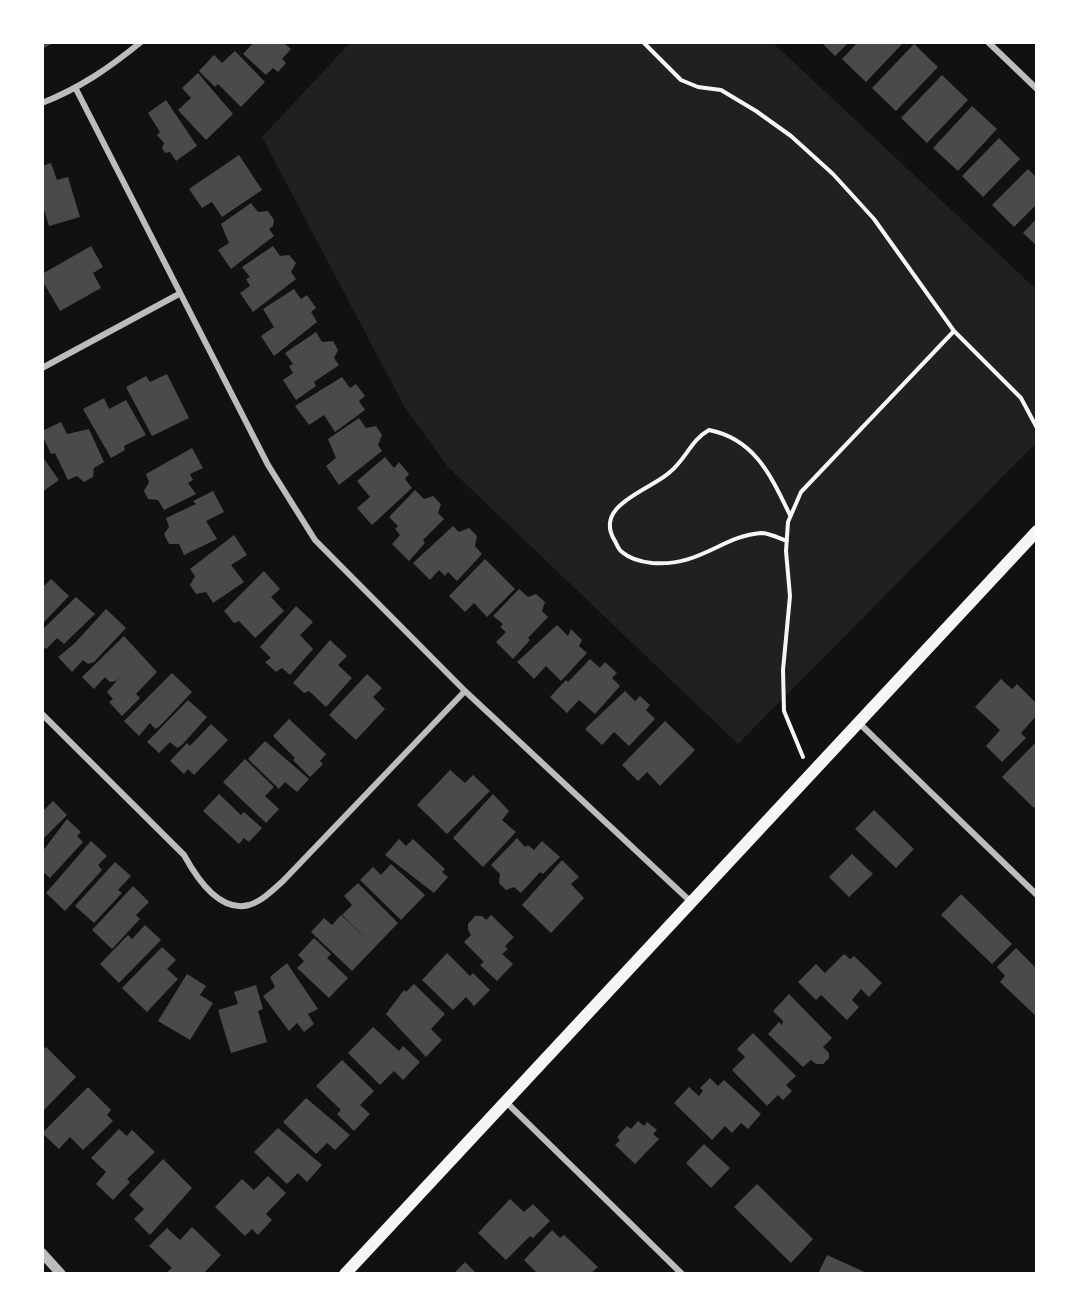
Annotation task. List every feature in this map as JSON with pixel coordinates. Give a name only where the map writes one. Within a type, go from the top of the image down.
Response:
[{"type":"main road","points":[[345,1274],[809,773],[1037,531]]},
{"type":"street","points":[[42,103],[76,89],[110,67],[141,42]]},
{"type":"street","points":[[988,42],[1037,89]]},
{"type":"street","points":[[76,89],[268,465],[315,540],[465,691],[690,901]]},
{"type":"street","points":[[42,368],[179,294]]},
{"type":"street","points":[[42,714],[184,855],[192,870],[212,894],[236,907],[250,905],[283,881],[465,691]]},
{"type":"street","points":[[858,721],[1037,895]]},
{"type":"street","points":[[505,1101],[682,1274]]},
{"type":"street","points":[[42,1253],[61,1274]]},
{"type":"path","points":[[643,42],[681,80],[698,87],[721,90],[756,111],[791,136],[833,174],[874,219],[954,331],[1021,398],[1037,428]]},
{"type":"path","points":[[809,773],[784,711],[783,670],[790,596],[788,522],[801,492],[954,331]]},
{"type":"path","points":[[787,541],[763,533],[750,535],[696,558],[668,564],[642,562],[621,552],[610,534],[610,521],[620,504],[672,471],[696,437],[709,430],[728,434],[752,451],[770,473],[791,515]]},
{"type":"shaded area","points":[[351,42],[772,42],[1037,290],[1037,442],[738,744],[448,467],[404,406],[262,137]]},
{"type":"building","points":[[42,42],[55,42],[42,49]]},
{"type":"building","points":[[254,42],[283,42],[291,49],[282,59],[286,63],[278,72],[273,68],[266,75],[243,54]]},
{"type":"building","points":[[821,42],[849,42],[835,56]]},
{"type":"building","points":[[858,42],[904,42],[866,82],[842,59]]},
{"type":"building","points":[[914,44],[938,67],[896,111],[872,88]]},
{"type":"building","points":[[235,51],[265,82],[241,107],[218,84],[215,87],[199,71],[214,55],[222,63]]},
{"type":"building","points":[[198,73],[233,114],[206,140],[178,110],[191,98],[182,88]]},
{"type":"building","points":[[942,75],[968,100],[927,143],[901,118]]},
{"type":"building","points":[[166,100],[197,146],[176,161],[170,152],[165,153],[162,148],[164,143],[157,135],[160,132],[148,113]]},
{"type":"building","points":[[972,106],[997,129],[958,171],[933,148]]},
{"type":"building","points":[[999,138],[1020,159],[983,197],[962,176]]},
{"type":"building","points":[[239,155],[262,190],[222,217],[212,202],[202,208],[189,189]]},
{"type":"building","points":[[51,163],[57,180],[68,177],[80,217],[49,226],[42,203],[42,166]]},
{"type":"building","points":[[1028,169],[1037,178],[1037,204],[1014,227],[992,205]]},
{"type":"building","points":[[251,203],[258,212],[268,211],[274,220],[273,226],[269,229],[274,236],[231,269],[218,250],[229,243],[221,224]]},
{"type":"building","points":[[1037,218],[1037,246],[1023,233]]},
{"type":"building","points":[[91,246],[103,267],[93,273],[101,288],[60,311],[42,280],[42,274]]},
{"type":"building","points":[[273,246],[280,256],[289,255],[296,263],[291,272],[296,279],[253,312],[240,293],[250,286],[246,279],[250,277],[242,267]]},
{"type":"building","points":[[294,289],[301,299],[307,295],[316,308],[311,312],[317,322],[274,356],[261,336],[274,327],[263,309]]},
{"type":"building","points":[[316,332],[322,342],[333,341],[338,350],[334,358],[339,365],[314,382],[316,386],[296,400],[283,380],[293,373],[289,366],[293,364],[285,353]]},
{"type":"building","points":[[167,374],[189,418],[152,436],[126,387],[146,376],[150,382]]},
{"type":"building","points":[[342,377],[350,388],[356,384],[365,396],[359,401],[365,410],[335,432],[324,415],[309,425],[295,406]]},
{"type":"building","points":[[104,398],[109,409],[126,400],[146,435],[124,446],[125,450],[111,458],[83,409]]},
{"type":"building","points":[[359,418],[366,428],[376,426],[382,435],[378,445],[382,451],[339,485],[326,466],[336,458],[328,439]]},
{"type":"building","points":[[61,422],[67,434],[89,429],[104,462],[94,468],[93,477],[84,482],[77,476],[68,480],[55,453],[51,454],[42,435],[42,431]]},
{"type":"building","points":[[192,448],[203,468],[190,474],[193,480],[188,483],[196,494],[164,510],[158,500],[148,499],[144,491],[149,482],[146,474]]},
{"type":"building","points":[[42,456],[59,480],[42,492]]},
{"type":"building","points":[[385,457],[394,468],[399,462],[409,474],[405,479],[412,488],[372,525],[357,508],[370,497],[357,481]]},
{"type":"building","points":[[415,490],[424,499],[433,496],[441,504],[438,513],[444,519],[423,540],[425,543],[409,561],[392,544],[400,535],[395,529],[398,526],[389,517]]},
{"type":"building","points":[[213,491],[224,512],[206,521],[217,539],[184,555],[179,544],[169,544],[164,534],[169,527],[166,518],[196,504],[193,501]]},
{"type":"building","points":[[453,526],[459,532],[469,528],[477,536],[475,546],[482,554],[457,581],[448,572],[445,576],[439,570],[430,580],[413,563]]},
{"type":"building","points":[[234,535],[247,555],[231,565],[244,582],[213,603],[206,592],[196,594],[190,585],[195,576],[190,569]]},
{"type":"building","points":[[485,559],[515,589],[487,617],[474,603],[465,612],[449,596]]},
{"type":"building","points":[[264,571],[280,589],[271,597],[284,611],[255,638],[239,621],[234,623],[224,611]]},
{"type":"building","points":[[51,579],[69,596],[42,624],[42,588]]},
{"type":"building","points":[[519,589],[528,597],[536,594],[545,602],[542,611],[548,617],[528,638],[530,640],[513,659],[496,642],[506,632],[500,627],[503,624],[493,616]]},
{"type":"building","points":[[76,597],[95,614],[64,644],[57,638],[46,649],[42,646],[42,630]]},
{"type":"building","points":[[296,606],[313,622],[300,635],[313,649],[290,675],[282,668],[276,672],[265,662],[271,658],[260,647]]},
{"type":"building","points":[[106,609],[126,628],[94,662],[88,664],[83,660],[72,672],[58,657],[74,644]]},
{"type":"building","points":[[557,625],[568,636],[571,629],[582,640],[579,646],[587,653],[561,681],[546,666],[534,679],[517,662]]},
{"type":"building","points":[[124,636],[157,672],[136,694],[140,698],[122,716],[109,702],[113,699],[107,692],[125,671],[116,681],[110,682],[105,677],[94,689],[82,677]]},
{"type":"building","points":[[330,640],[347,656],[338,665],[352,678],[326,707],[309,691],[304,693],[293,683]]},
{"type":"building","points":[[590,659],[600,668],[605,662],[617,673],[612,678],[620,686],[595,714],[579,700],[567,713],[550,697]]},
{"type":"building","points":[[172,673],[192,692],[160,726],[155,729],[150,723],[139,736],[124,721]]},
{"type":"building","points":[[367,674],[382,688],[373,697],[385,709],[356,740],[329,715]]},
{"type":"building","points":[[1001,679],[1012,689],[1017,684],[1037,704],[1037,715],[1021,733],[1026,738],[1002,762],[986,746],[1000,730],[975,707]]},
{"type":"building","points":[[625,691],[635,701],[640,696],[650,705],[646,710],[655,719],[629,746],[614,732],[602,745],[585,729]]},
{"type":"building","points":[[188,700],[207,717],[182,745],[177,748],[170,742],[159,753],[147,742]]},
{"type":"building","points":[[289,719],[326,754],[320,761],[323,764],[310,777],[273,736]]},
{"type":"building","points":[[665,721],[695,750],[660,786],[647,772],[638,781],[622,765]]},
{"type":"building","points":[[211,724],[228,740],[194,775],[188,769],[184,774],[170,761],[187,743],[190,746]]},
{"type":"building","points":[[265,741],[309,779],[297,792],[285,782],[279,789],[248,759]]},
{"type":"building","points":[[1037,741],[1037,805],[1034,808],[1002,777]]},
{"type":"building","points":[[245,759],[274,787],[265,796],[279,809],[266,823],[223,782]]},
{"type":"building","points":[[450,770],[465,783],[473,775],[490,791],[447,834],[417,805]]},
{"type":"building","points":[[219,794],[241,815],[244,812],[262,828],[249,842],[244,838],[239,844],[203,811]]},
{"type":"building","points":[[493,794],[509,811],[502,820],[516,832],[483,867],[453,838]]},
{"type":"building","points":[[53,801],[67,815],[42,840],[42,812]]},
{"type":"building","points":[[874,810],[914,849],[896,868],[855,829]]},
{"type":"building","points":[[67,819],[81,832],[77,836],[83,842],[50,878],[42,871],[42,852]]},
{"type":"building","points":[[517,838],[525,847],[528,845],[534,850],[542,841],[560,857],[543,874],[540,872],[521,893],[514,887],[506,890],[499,883],[500,874],[491,865]]},
{"type":"building","points":[[399,839],[406,846],[413,839],[445,869],[442,872],[448,877],[434,893],[385,855]]},
{"type":"building","points":[[91,841],[107,856],[98,865],[102,870],[65,911],[46,893]]},
{"type":"building","points":[[852,854],[873,874],[849,897],[829,877]]},
{"type":"building","points":[[562,860],[579,877],[571,884],[584,898],[551,933],[522,905]]},
{"type":"building","points":[[115,862],[131,876],[118,890],[122,893],[94,923],[75,906]]},
{"type":"building","points":[[391,864],[425,895],[401,920],[360,880],[373,867],[381,875]]},
{"type":"building","points":[[358,883],[398,923],[352,971],[311,932],[324,918],[332,925],[341,915],[372,944],[342,915],[352,905],[344,896]]},
{"type":"building","points":[[133,886],[149,902],[136,915],[140,919],[112,949],[92,930]]},
{"type":"building","points":[[961,894],[1012,944],[992,964],[941,915]]},
{"type":"building","points":[[491,915],[514,937],[505,946],[508,949],[502,954],[513,964],[497,981],[480,965],[484,962],[464,942],[471,935],[468,924],[475,916],[482,916],[486,920]]},
{"type":"building","points":[[145,925],[161,940],[119,983],[100,964],[128,935],[132,939]]},
{"type":"building","points":[[314,938],[331,954],[327,958],[348,978],[329,998],[297,968],[304,961],[298,955]]},
{"type":"building","points":[[162,947],[176,960],[167,969],[178,979],[147,1012],[122,988]]},
{"type":"building","points":[[1016,948],[1037,969],[1037,1017],[1000,982],[1005,976],[997,967]]},
{"type":"building","points":[[447,953],[470,976],[473,973],[490,990],[474,1006],[466,997],[453,1010],[422,980]]},
{"type":"building","points":[[844,954],[850,959],[854,956],[882,983],[869,997],[861,989],[852,1000],[859,1007],[847,1020],[821,995],[816,1000],[798,982],[816,964],[825,973]]},
{"type":"building","points":[[287,963],[318,1009],[308,1014],[314,1024],[304,1032],[297,1023],[289,1031],[263,996],[275,987],[270,977]]},
{"type":"building","points":[[187,974],[206,986],[200,995],[213,1003],[190,1040],[158,1021]]},
{"type":"building","points":[[414,984],[445,1014],[431,1029],[442,1040],[426,1057],[386,1014],[404,990],[406,992]]},
{"type":"building","points":[[256,985],[263,1009],[258,1011],[267,1042],[231,1053],[218,1010],[238,1004],[234,992]]},
{"type":"building","points":[[789,994],[832,1038],[823,1047],[829,1053],[829,1058],[823,1064],[816,1064],[811,1060],[803,1067],[768,1034],[779,1022],[782,1025],[783,1021],[773,1011]]},
{"type":"building","points":[[373,1027],[399,1051],[403,1046],[420,1062],[403,1080],[394,1071],[380,1085],[348,1053]]},
{"type":"building","points":[[753,1033],[796,1076],[786,1085],[792,1091],[783,1100],[778,1095],[767,1106],[732,1070],[745,1057],[737,1049]]},
{"type":"building","points":[[46,1047],[76,1077],[42,1112],[42,1050]]},
{"type":"building","points":[[342,1060],[374,1091],[360,1105],[370,1114],[354,1131],[337,1114],[341,1110],[316,1086]]},
{"type":"building","points":[[710,1078],[718,1086],[724,1080],[761,1114],[748,1129],[741,1123],[732,1133],[725,1126],[712,1140],[674,1103],[689,1087],[699,1096],[703,1091],[700,1088]]},
{"type":"building","points":[[88,1087],[111,1110],[107,1115],[113,1121],[83,1150],[70,1137],[59,1149],[42,1133]]},
{"type":"building","points":[[306,1098],[350,1135],[335,1150],[327,1143],[316,1154],[283,1122]]},
{"type":"building","points":[[638,1121],[644,1126],[647,1122],[657,1130],[653,1134],[659,1139],[635,1164],[615,1145],[620,1140],[617,1137],[627,1126],[631,1129]]},
{"type":"building","points":[[278,1128],[322,1165],[307,1182],[298,1173],[287,1184],[254,1152]]},
{"type":"building","points":[[119,1129],[127,1136],[132,1130],[155,1152],[127,1179],[130,1182],[113,1200],[96,1184],[106,1172],[91,1158]]},
{"type":"building","points":[[704,1144],[730,1168],[711,1188],[686,1163]]},
{"type":"building","points":[[163,1159],[192,1188],[150,1235],[134,1219],[144,1209],[129,1195]]},
{"type":"building","points":[[268,1176],[286,1193],[266,1214],[272,1220],[258,1235],[252,1229],[245,1236],[215,1207],[242,1179],[254,1190]]},
{"type":"building","points":[[757,1184],[813,1239],[791,1263],[734,1207]]},
{"type":"building","points":[[510,1199],[524,1212],[533,1204],[550,1221],[533,1238],[530,1236],[506,1260],[478,1233]]},
{"type":"building","points":[[192,1227],[221,1255],[203,1274],[169,1274],[167,1272],[172,1268],[149,1246],[167,1228],[180,1240]]},
{"type":"building","points":[[552,1230],[560,1238],[564,1235],[598,1267],[590,1274],[538,1274],[524,1260]]},
{"type":"building","points":[[827,1255],[869,1274],[818,1274]]},
{"type":"building","points":[[465,1262],[477,1274],[453,1274]]}]
